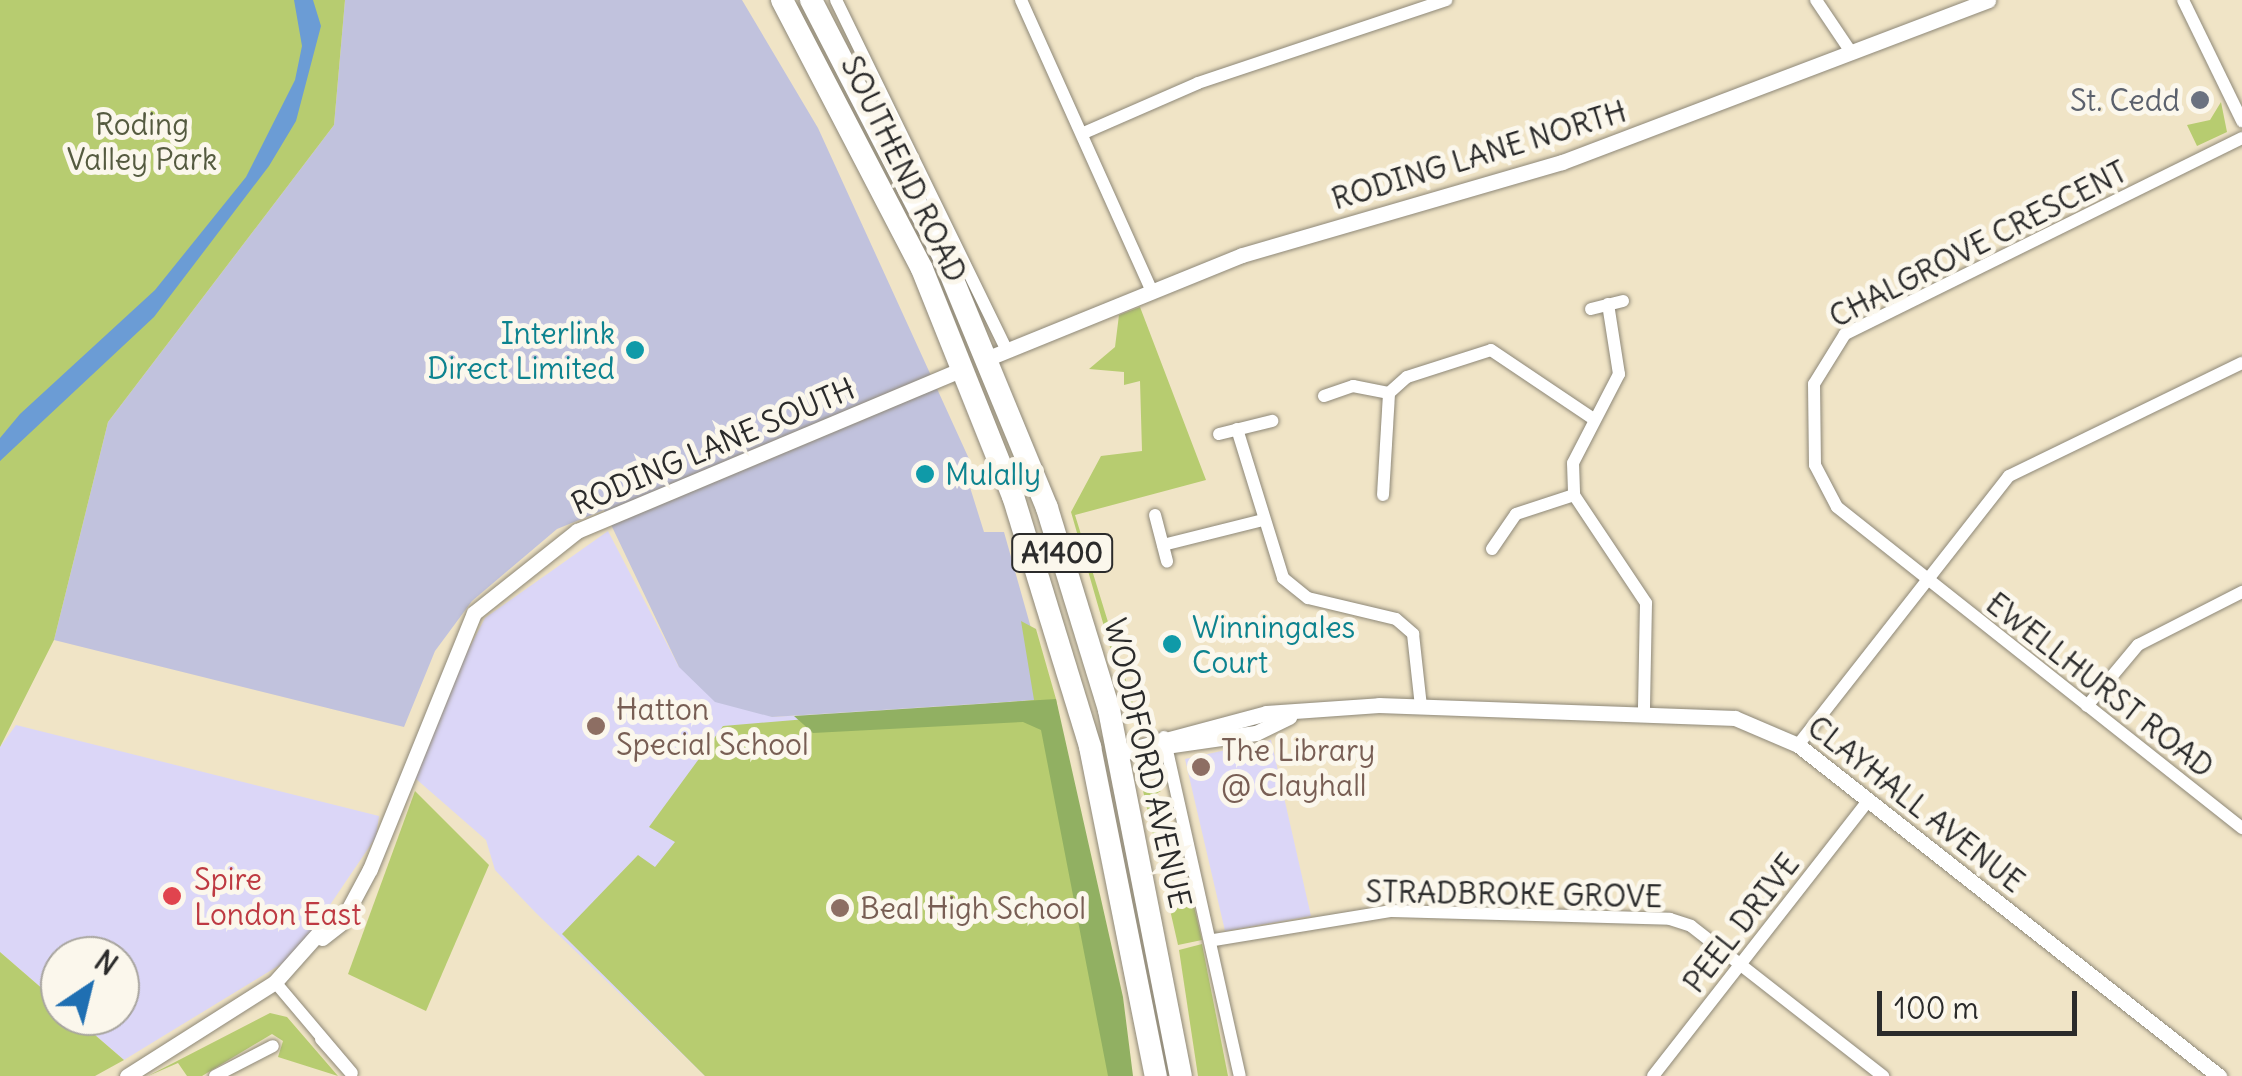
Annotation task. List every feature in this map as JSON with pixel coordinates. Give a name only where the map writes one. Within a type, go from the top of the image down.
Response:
[{"type":"highway","name":"SOUTHEND ROAD","points":[[782,0],[872,163],[964,369]]},
{"type":"highway","name":"SOUTHEND ROAD","points":[[811,0],[894,151],[997,355]]},
{"type":"highway","name":"WOODFORD AVENUE","points":[[997,355],[1070,577],[1116,752],[1181,1076]]},
{"type":"highway","name":"WOODFORD AVENUE","points":[[964,369],[1090,747],[1127,909],[1156,1076]]},
{"type":"highway","points":[[1090,747],[1116,752],[1109,772],[1130,871],[1127,909]]},
{"type":"street","name":"SOUTHEND ROAD","points":[[836,0],[997,355]]},
{"type":"street","points":[[1021,0],[1086,132],[1152,291]]},
{"type":"street","points":[[1086,132],[1198,83],[1446,0]]},
{"type":"street","points":[[1816,0],[1851,52]]},
{"type":"street","name":"RODING LANE NORTH","points":[[997,355],[1242,256],[1562,162],[1988,0]]},
{"type":"street","points":[[2183,0],[2242,121]]},
{"type":"street","name":"CHALGROVE CRESCENT","points":[[1927,580],[1819,481],[1814,384],[1824,356],[1845,334],[2242,138]]},
{"type":"street","points":[[1591,309],[1616,302],[1619,374],[1572,462],[1574,495],[1646,603],[1644,710]]},
{"type":"street","points":[[1383,495],[1389,393],[1407,377],[1492,350],[1594,420]]},
{"type":"street","points":[[1798,744],[2009,476],[2242,363]]},
{"type":"street","name":"RODING LANE SOUTH","points":[[128,1076],[275,982],[322,938],[341,914],[377,853],[474,613],[577,531],[964,369]]},
{"type":"street","points":[[1324,396],[1353,386],[1389,393]]},
{"type":"street","points":[[1219,434],[1272,421]]},
{"type":"street","points":[[1238,429],[1259,521],[1283,578],[1308,598],[1396,619],[1414,634],[1420,706]]},
{"type":"street","points":[[1492,549],[1516,514],[1574,495]]},
{"type":"street","points":[[1155,515],[1167,561]]},
{"type":"street","points":[[1163,545],[1259,521]]},
{"type":"street","name":"EWELLHURST ROAD","points":[[1927,580],[2242,828]]},
{"type":"street","points":[[2087,706],[2138,645],[2242,592]]},
{"type":"street","name":"CLAYHALL AVENUE","points":[[1116,752],[1289,717],[1420,706],[1644,710],[1735,718],[1798,744],[2220,1076]]},
{"type":"street","points":[[1165,742],[1214,940],[1240,1076]]},
{"type":"street","name":"PEEL DRIVE","points":[[1653,1076],[1869,800]]},
{"type":"street","name":"STRADBROKE GROVE","points":[[1214,940],[1392,912],[1670,919],[1740,964],[1883,1076]]},
{"type":"street","points":[[275,982],[354,1074]]},
{"type":"street","points":[[215,1076],[274,1046]]},
{"type":"shaded area","points":[[345,0],[742,0],[818,128],[970,461],[963,465],[984,532],[1004,532],[1051,699],[772,717],[715,702],[679,667],[604,510],[557,529],[472,601],[435,651],[404,727],[54,640],[108,422],[334,125]]},
{"type":"shaded area","points":[[608,531],[679,667],[772,717],[1051,699],[705,1076],[495,870],[486,840],[415,778],[423,736],[485,618]]},
{"type":"shaded area","name":"Spire London East","points":[[16,725],[379,816],[376,837],[296,955],[124,1060],[96,1036],[140,1036],[140,936],[40,936],[40,987],[0,952],[0,747]]},
{"type":"shaded area","points":[[1271,740],[1311,916],[1225,931],[1185,759]]},
{"type":"green space","name":"Roding Valley Park","points":[[0,0],[345,0],[334,125],[108,422],[54,640],[0,747]]},
{"type":"green space","points":[[2221,102],[2227,132],[2197,146],[2187,125],[2210,120]]},
{"type":"green space","points":[[1140,307],[1206,480],[1075,515],[1137,716],[1148,724],[1131,720],[1071,512],[1101,456],[1142,451],[1140,381],[1124,385],[1124,372],[1089,369],[1115,347],[1119,315]]},
{"type":"green space","name":"Beal High School","points":[[1021,621],[1036,629],[1056,699],[1119,1076],[705,1076],[562,934],[638,855],[655,867],[675,842],[649,827],[723,726],[1034,700]]},
{"type":"green space","points":[[1056,699],[1123,997],[1133,1076],[1108,1076],[1041,730],[1023,722],[813,733],[794,716]]},
{"type":"green space","points":[[1141,782],[1161,791],[1154,795],[1180,908],[1194,906],[1202,940],[1178,945]]},
{"type":"green space","points":[[415,791],[489,865],[426,1011],[348,974]]},
{"type":"green space","points":[[1202,944],[1228,1076],[1198,1076],[1179,950]]},
{"type":"green space","points":[[0,952],[40,987],[40,1036],[96,1036],[124,1060],[95,1076],[0,1076]]},
{"type":"green space","points":[[270,1013],[287,1017],[338,1076],[278,1057],[283,1041],[272,1034],[202,1076],[187,1076],[178,1063],[148,1076]]},
{"type":"water","points":[[294,0],[313,0],[321,26],[296,121],[269,166],[154,317],[0,461],[0,438],[20,414],[155,290],[246,177],[295,80],[302,46]]},
{"type":"place","name":"St. Cedd","points":[[2200,100]]},
{"type":"place","name":"Interlink Direct Limited","points":[[635,350]]},
{"type":"place","name":"Mulally","points":[[925,474]]},
{"type":"place","name":"Winningales Court","points":[[1172,644]]},
{"type":"place","name":"Hatton Special School","points":[[596,726]]},
{"type":"place","name":"The Library @ Clayhall","points":[[1201,767]]},
{"type":"place","name":"Spire London East","points":[[172,896]]},
{"type":"place","name":"Beal High School","points":[[840,908]]}]
